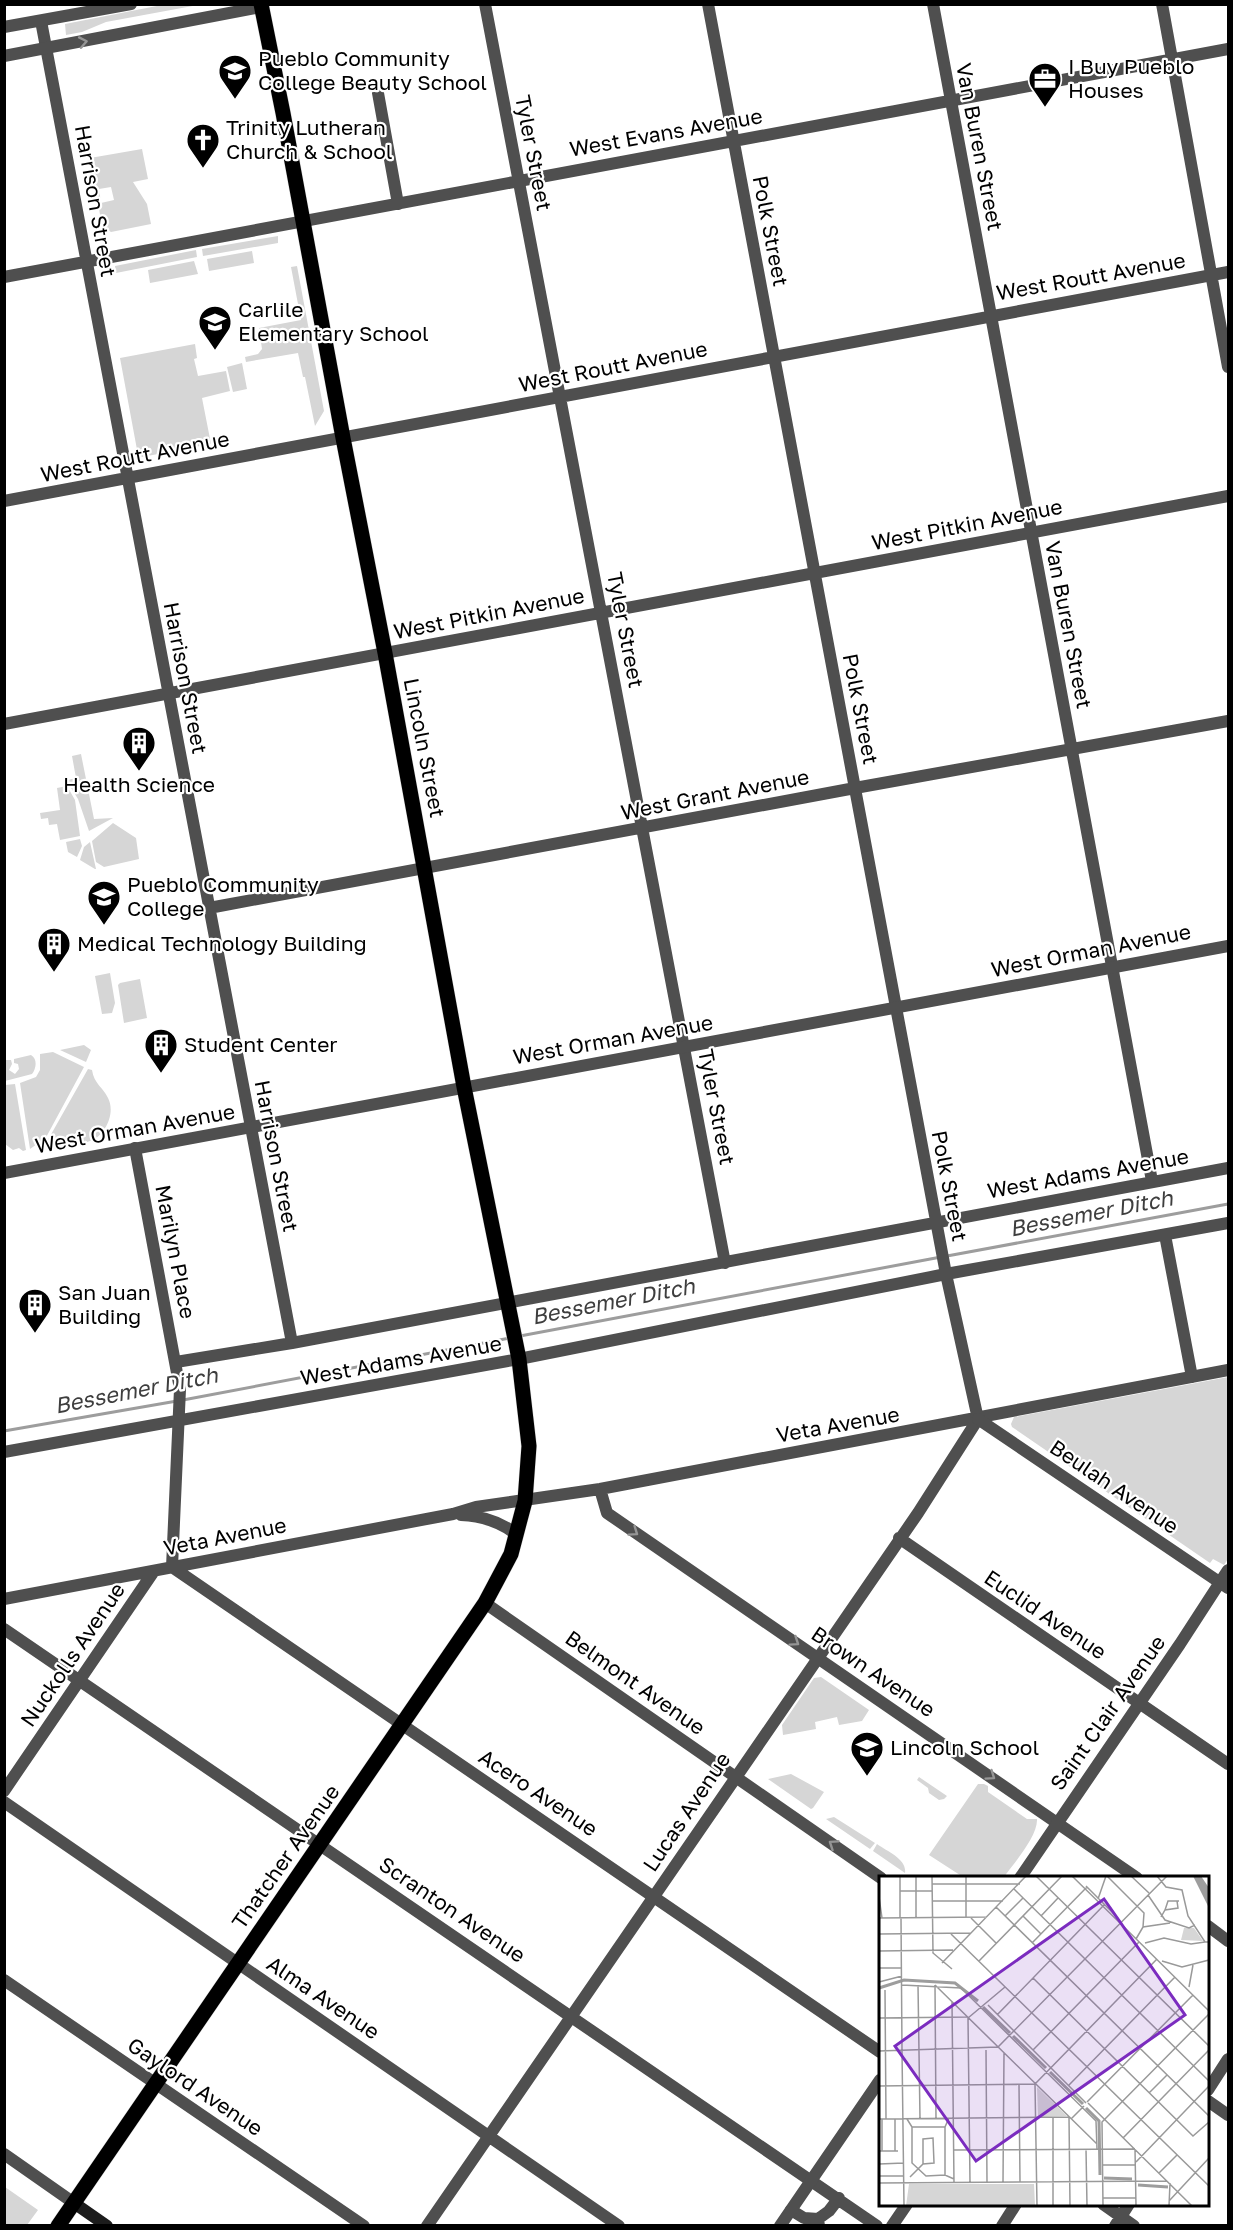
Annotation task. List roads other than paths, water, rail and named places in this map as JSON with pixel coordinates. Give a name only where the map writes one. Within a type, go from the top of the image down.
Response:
[{"type":"main road","name":"Lincoln Street","points":[[265,5],[303,222],[425,867],[464,1088],[518,1352],[529,1446],[525,1501]]},
{"type":"main road","name":"Thatcher Avenue","points":[[58,2226],[485,1604],[511,1554],[525,1501]]},
{"type":"main road","points":[[74,2203],[107,2226]]},
{"type":"street","points":[[4,27],[131,4]]},
{"type":"street","name":"Tyler Street","points":[[485,4],[725,1263]]},
{"type":"street","name":"Polk Street","points":[[708,4],[936,1222],[978,1419]]},
{"type":"street","name":"Van Buren Street","points":[[933,4],[1152,1181]]},
{"type":"street","points":[[1162,4],[1228,367]]},
{"type":"street","points":[[4,56],[265,5]]},
{"type":"street","name":"Harrison Street","points":[[41,21],[292,1343]]},
{"type":"street","name":"West Evans Avenue","points":[[4,277],[1228,49]]},
{"type":"street","points":[[378,93],[399,204]]},
{"type":"street","name":"West Routt Avenue","points":[[4,501],[1228,272]]},
{"type":"street","name":"West Pitkin Avenue","points":[[4,724],[1228,496]]},
{"type":"street","name":"West Grant Avenue","points":[[209,908],[1228,721]]},
{"type":"street","name":"West Orman Avenue","points":[[4,1173],[1228,946]]},
{"type":"street","name":"Marilyn Place","points":[[135,1148],[176,1362],[180,1389],[179,1415]]},
{"type":"street","name":"West Adams Avenue","points":[[176,1362],[508,1308],[725,1263],[1228,1168]]},
{"type":"street","name":"West Adams Avenue","points":[[4,1452],[179,1415],[1228,1222]]},
{"type":"street","points":[[1166,1235],[1192,1377]]},
{"type":"street","name":"Veta Avenue","points":[[4,1599],[453,1514],[476,1507],[600,1489],[1228,1370]]},
{"type":"street","points":[[172,1567],[179,1415]]},
{"type":"street","name":"Lucas Avenue","points":[[427,2226],[934,1488],[978,1419]]},
{"type":"street","name":"Beulah Avenue","points":[[978,1419],[1225,1585]]},
{"type":"street","name":"Brown Avenue","points":[[600,1489],[607,1513],[1134,1876]]},
{"type":"street","name":"Veta Avenue","points":[[453,1514],[496,1521],[507,1526],[517,1535]]},
{"type":"street","name":"Euclid Avenue","points":[[899,1538],[1228,1764]]},
{"type":"street","name":"Acero Avenue","points":[[172,1567],[879,2051]]},
{"type":"street","name":"Saint Clair Avenue","points":[[1021,1876],[1139,1702],[1225,1585],[1228,1570]]},
{"type":"street","name":"Nuckolls Avenue","points":[[4,1791],[154,1571]]},
{"type":"street","name":"Belmont Avenue","points":[[485,1604],[879,1877]]},
{"type":"street","name":"Scranton Avenue","points":[[4,1629],[572,2015],[877,2226]]},
{"type":"street","name":"Alma Avenue","points":[[4,1802],[620,2226]]},
{"type":"street","points":[[1209,1927],[1228,1941]]},
{"type":"street","name":"Gaylord Avenue","points":[[4,1980],[364,2226]]},
{"type":"street","points":[[1209,2088],[1228,2059]]},
{"type":"street","points":[[780,2226],[879,2081]]},
{"type":"street","points":[[1209,2102],[1228,2115]]},
{"type":"street","points":[[4,2154],[74,2203]]},
{"type":"street","points":[[791,2210],[804,2218],[819,2222],[838,2198]]},
{"type":"street","points":[[892,2226],[906,2206]]},
{"type":"street","points":[[1002,2226],[1015,2206]]},
{"type":"street","points":[[1104,2206],[1118,2221],[1134,2226]]},
{"type":"street","points":[[1118,2221],[1128,2206]]},
{"type":"waterway","name":"Bessemer Ditch","points":[[947,1256],[1228,1204]]},
{"type":"waterway","name":"Bessemer Ditch","points":[[520,1336],[941,1257]]},
{"type":"waterway","name":"Bessemer Ditch","points":[[183,1400],[510,1338]]},
{"type":"waterway","name":"Bessemer Ditch","points":[[4,1431],[177,1401]]},
{"type":"place","name":"Pueblo Community College Beauty School","points":[[235,100]]},
{"type":"place","name":"I Buy Pueblo Houses","points":[[1045,108]]},
{"type":"place","name":"Trinity Lutheran Church & School","points":[[203,169]]},
{"type":"place","name":"Carlile Elementary School","points":[[215,351]]},
{"type":"place","name":"Health Science","points":[[139,772]]},
{"type":"place","name":"Pueblo Community College","points":[[104,926]]},
{"type":"place","name":"Medical Technology Building","points":[[54,973]]},
{"type":"place","name":"Student Center","points":[[161,1074]]},
{"type":"place","name":"San Juan Building","points":[[35,1334]]},
{"type":"place","name":"Lincoln School","points":[[867,1777]]}]
